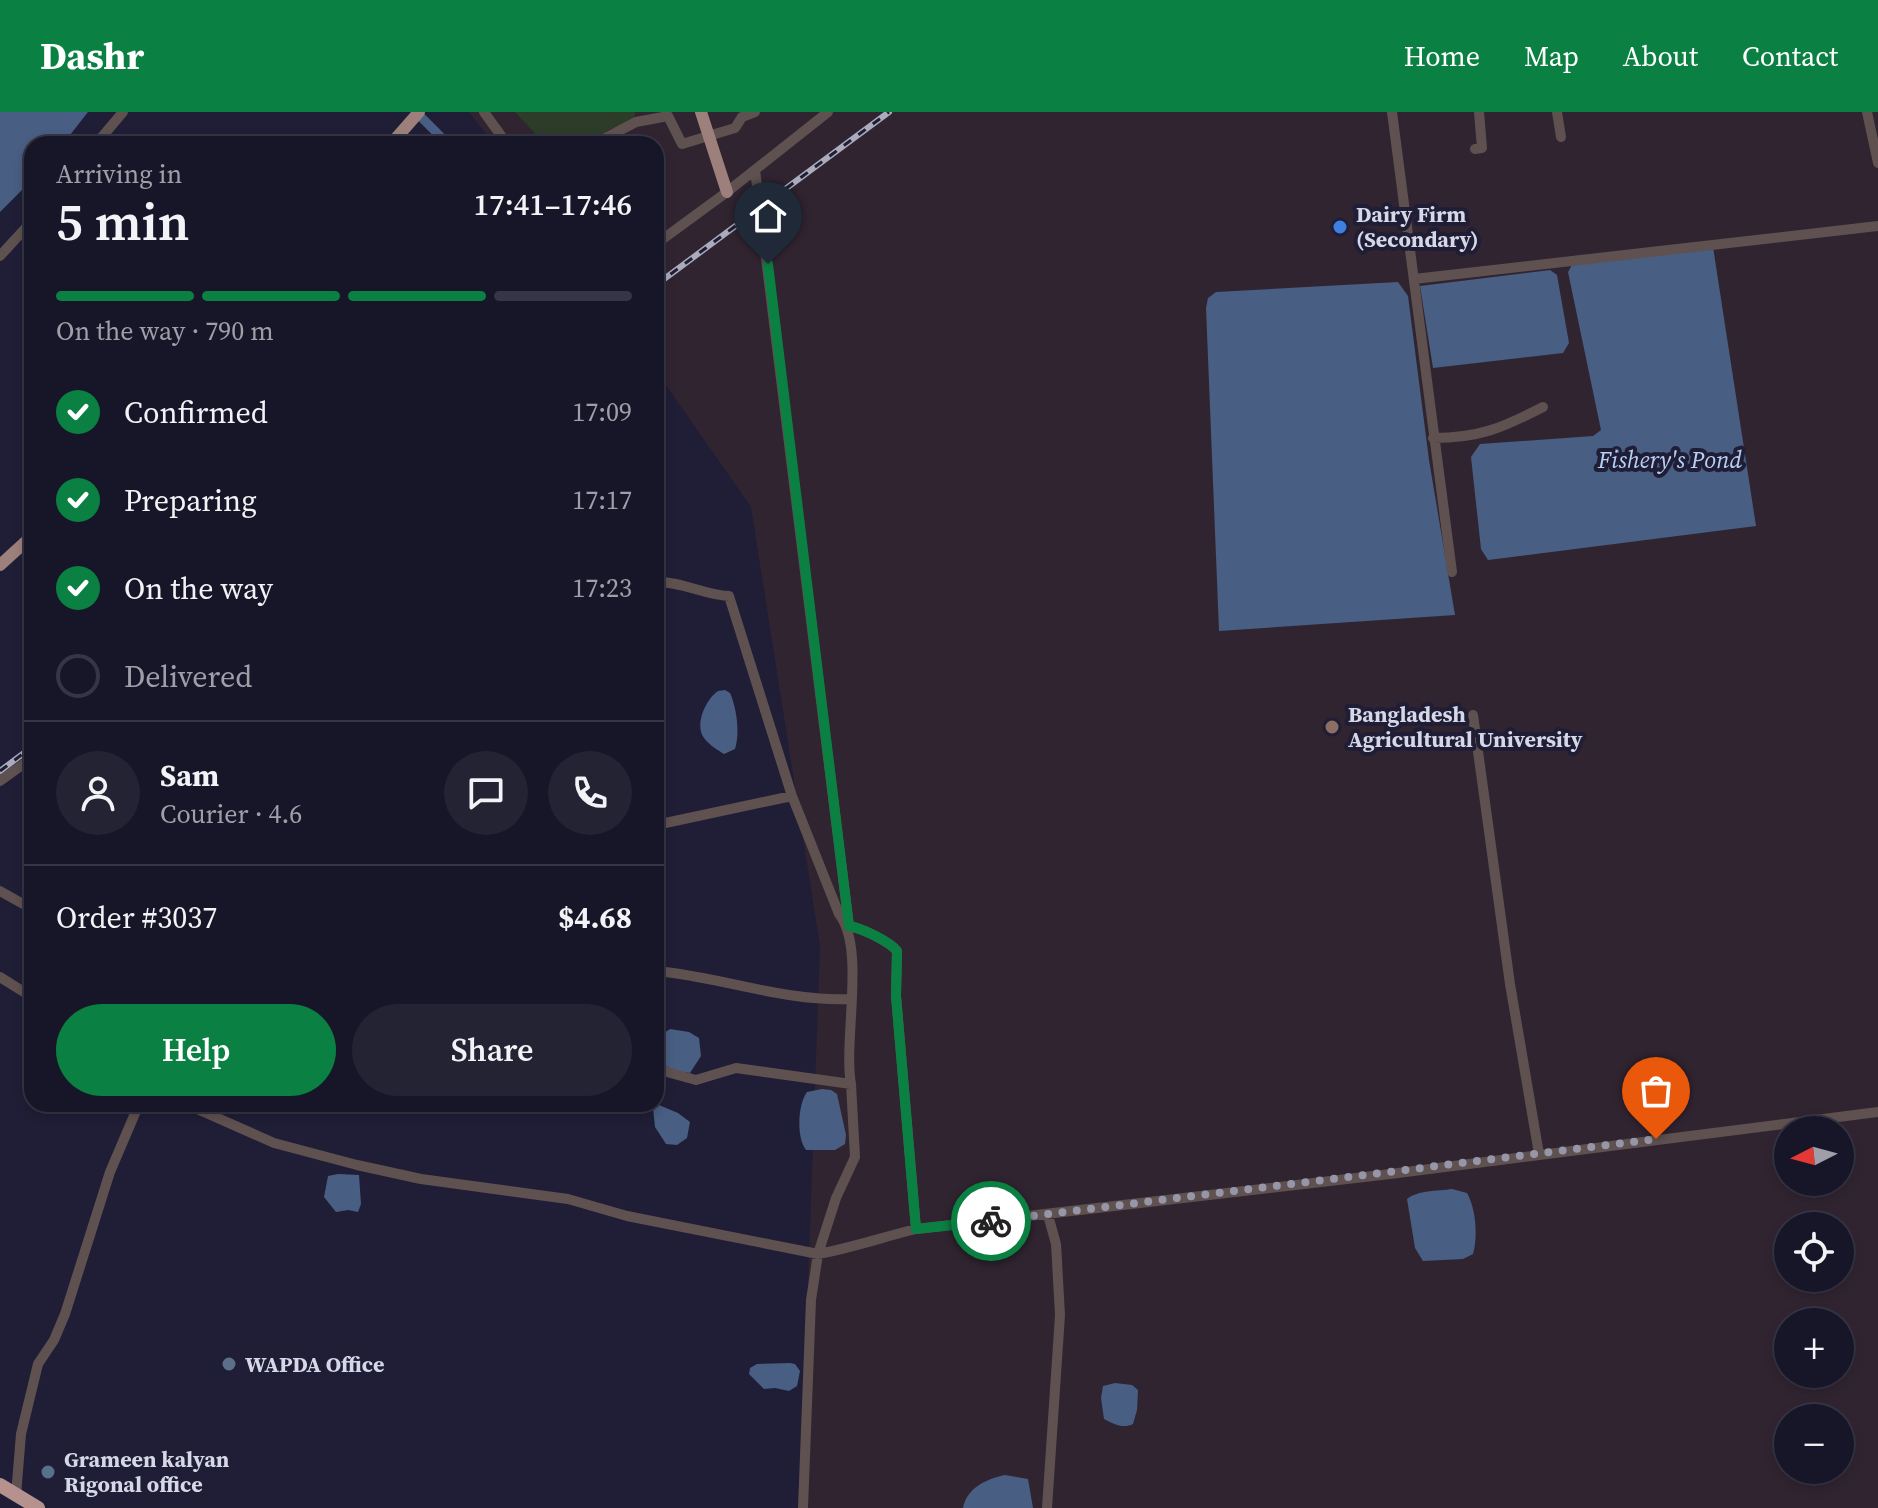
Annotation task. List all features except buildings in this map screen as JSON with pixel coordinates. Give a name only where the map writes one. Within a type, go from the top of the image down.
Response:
[{"type":"highway","points":[[0,1485],[38,1508]]},
{"type":"main road","points":[[398,136],[419,112]]},
{"type":"main road","points":[[701,112],[727,192]]},
{"type":"main road","points":[[0,565],[24,543]]},
{"type":"street","points":[[103,136],[123,112]]},
{"type":"street","points":[[484,112],[501,136]]},
{"type":"street","points":[[609,136],[636,122],[668,116],[682,144],[735,128],[742,117],[755,112]]},
{"type":"street","points":[[664,238],[828,112]]},
{"type":"street","points":[[1392,112],[1452,572]]},
{"type":"street","points":[[1475,149],[1482,148],[1479,112]]},
{"type":"street","points":[[1557,112],[1561,137]]},
{"type":"street","points":[[1867,112],[1878,163]]},
{"type":"street","points":[[755,170],[852,951],[851,1084],[855,1157],[836,1198],[818,1254],[811,1300],[803,1508]]},
{"type":"street","points":[[1414,279],[1878,226]]},
{"type":"street","points":[[0,256],[24,230]]},
{"type":"street","points":[[1433,438],[1460,438],[1501,429],[1543,407]]},
{"type":"street","points":[[664,581],[711,595],[729,596],[792,796],[839,914],[849,926],[861,928],[897,951],[896,996],[916,1229]]},
{"type":"street","points":[[1473,715],[1510,984],[1539,1154]]},
{"type":"street","points":[[0,781],[24,764]]},
{"type":"street","points":[[664,823],[792,796]]},
{"type":"street","points":[[0,891],[24,904]]},
{"type":"street","points":[[664,972],[816,1001],[851,999]]},
{"type":"street","points":[[0,977],[24,992]]},
{"type":"street","points":[[664,1071],[696,1080],[736,1068],[851,1084]]},
{"type":"street","points":[[16,1495],[21,1434],[38,1364],[54,1340],[65,1314],[110,1172],[136,1112]]},
{"type":"street","points":[[204,1112],[274,1143],[357,1165],[421,1179],[568,1199],[627,1216],[818,1254],[848,1249],[916,1229],[1878,1112]]},
{"type":"street","points":[[1047,1508],[1060,1315],[1056,1244],[1048,1215]]},
{"type":"shaded area","name":"Bangladesh Agricultural University","points":[[469,112],[1878,112],[1878,1508],[800,1508],[820,946],[751,507],[664,382],[664,136],[488,136]]},
{"type":"green space","points":[[515,112],[635,112],[634,121],[599,136],[538,136]]},
{"type":"water","points":[[0,112],[88,112],[69,136],[24,136],[24,188],[0,212]]},
{"type":"water","name":"Fishery's Pond","points":[[1713,247],[1756,526],[1488,560],[1481,549],[1471,457],[1480,444],[1593,436],[1601,430],[1568,272],[1573,263]]},
{"type":"water","points":[[1550,270],[1557,275],[1569,343],[1563,353],[1433,368],[1420,286]]},
{"type":"water","points":[[1398,282],[1408,296],[1429,460],[1455,615],[1219,631],[1208,298],[1216,292]]},
{"type":"water","points":[[718,691],[730,693],[736,714],[737,743],[735,749],[724,754],[706,740],[700,726],[709,700]]},
{"type":"water","points":[[670,1029],[689,1032],[699,1038],[701,1056],[690,1073],[664,1065],[664,1033]]},
{"type":"water","points":[[822,1089],[837,1094],[846,1135],[845,1144],[835,1150],[806,1150],[799,1121],[802,1104],[807,1092]]},
{"type":"water","points":[[664,1107],[690,1122],[687,1138],[677,1145],[666,1144],[655,1127],[653,1112],[664,1112]]},
{"type":"water","points":[[359,1175],[361,1204],[358,1212],[336,1212],[324,1197],[328,1176]]},
{"type":"water","points":[[1452,1189],[1467,1193],[1472,1207],[1476,1231],[1473,1254],[1463,1259],[1423,1261],[1415,1248],[1407,1199],[1422,1192]]},
{"type":"water","points":[[790,1363],[800,1371],[797,1386],[789,1391],[764,1389],[749,1374],[750,1368],[757,1364]]},
{"type":"water","points":[[1115,1383],[1132,1385],[1138,1390],[1133,1424],[1122,1426],[1104,1419],[1103,1386]]},
{"type":"water","points":[[1005,1475],[1028,1479],[1033,1508],[963,1508],[978,1486]]},
{"type":"waterway","points":[[420,116],[440,136]]},
{"type":"railway","points":[[664,279],[889,112]]},
{"type":"railway","points":[[0,771],[24,753]]},
{"type":"way so far","points":[[991,1221],[1656,1139]]},
{"type":"place","name":"Dairy Firm (Secondary)","points":[[1340,227]]},
{"type":"place","name":"Bangladesh Agricultural University","points":[[1332,727]]},
{"type":"place","name":"WAPDA Office","points":[[229,1364]]},
{"type":"place","name":"Grameen kalyan Rigonal office","points":[[48,1472]]},
{"type":"route","points":[[768,264],[849,926],[861,928],[897,951],[896,996],[916,1229],[991,1221]]}]
